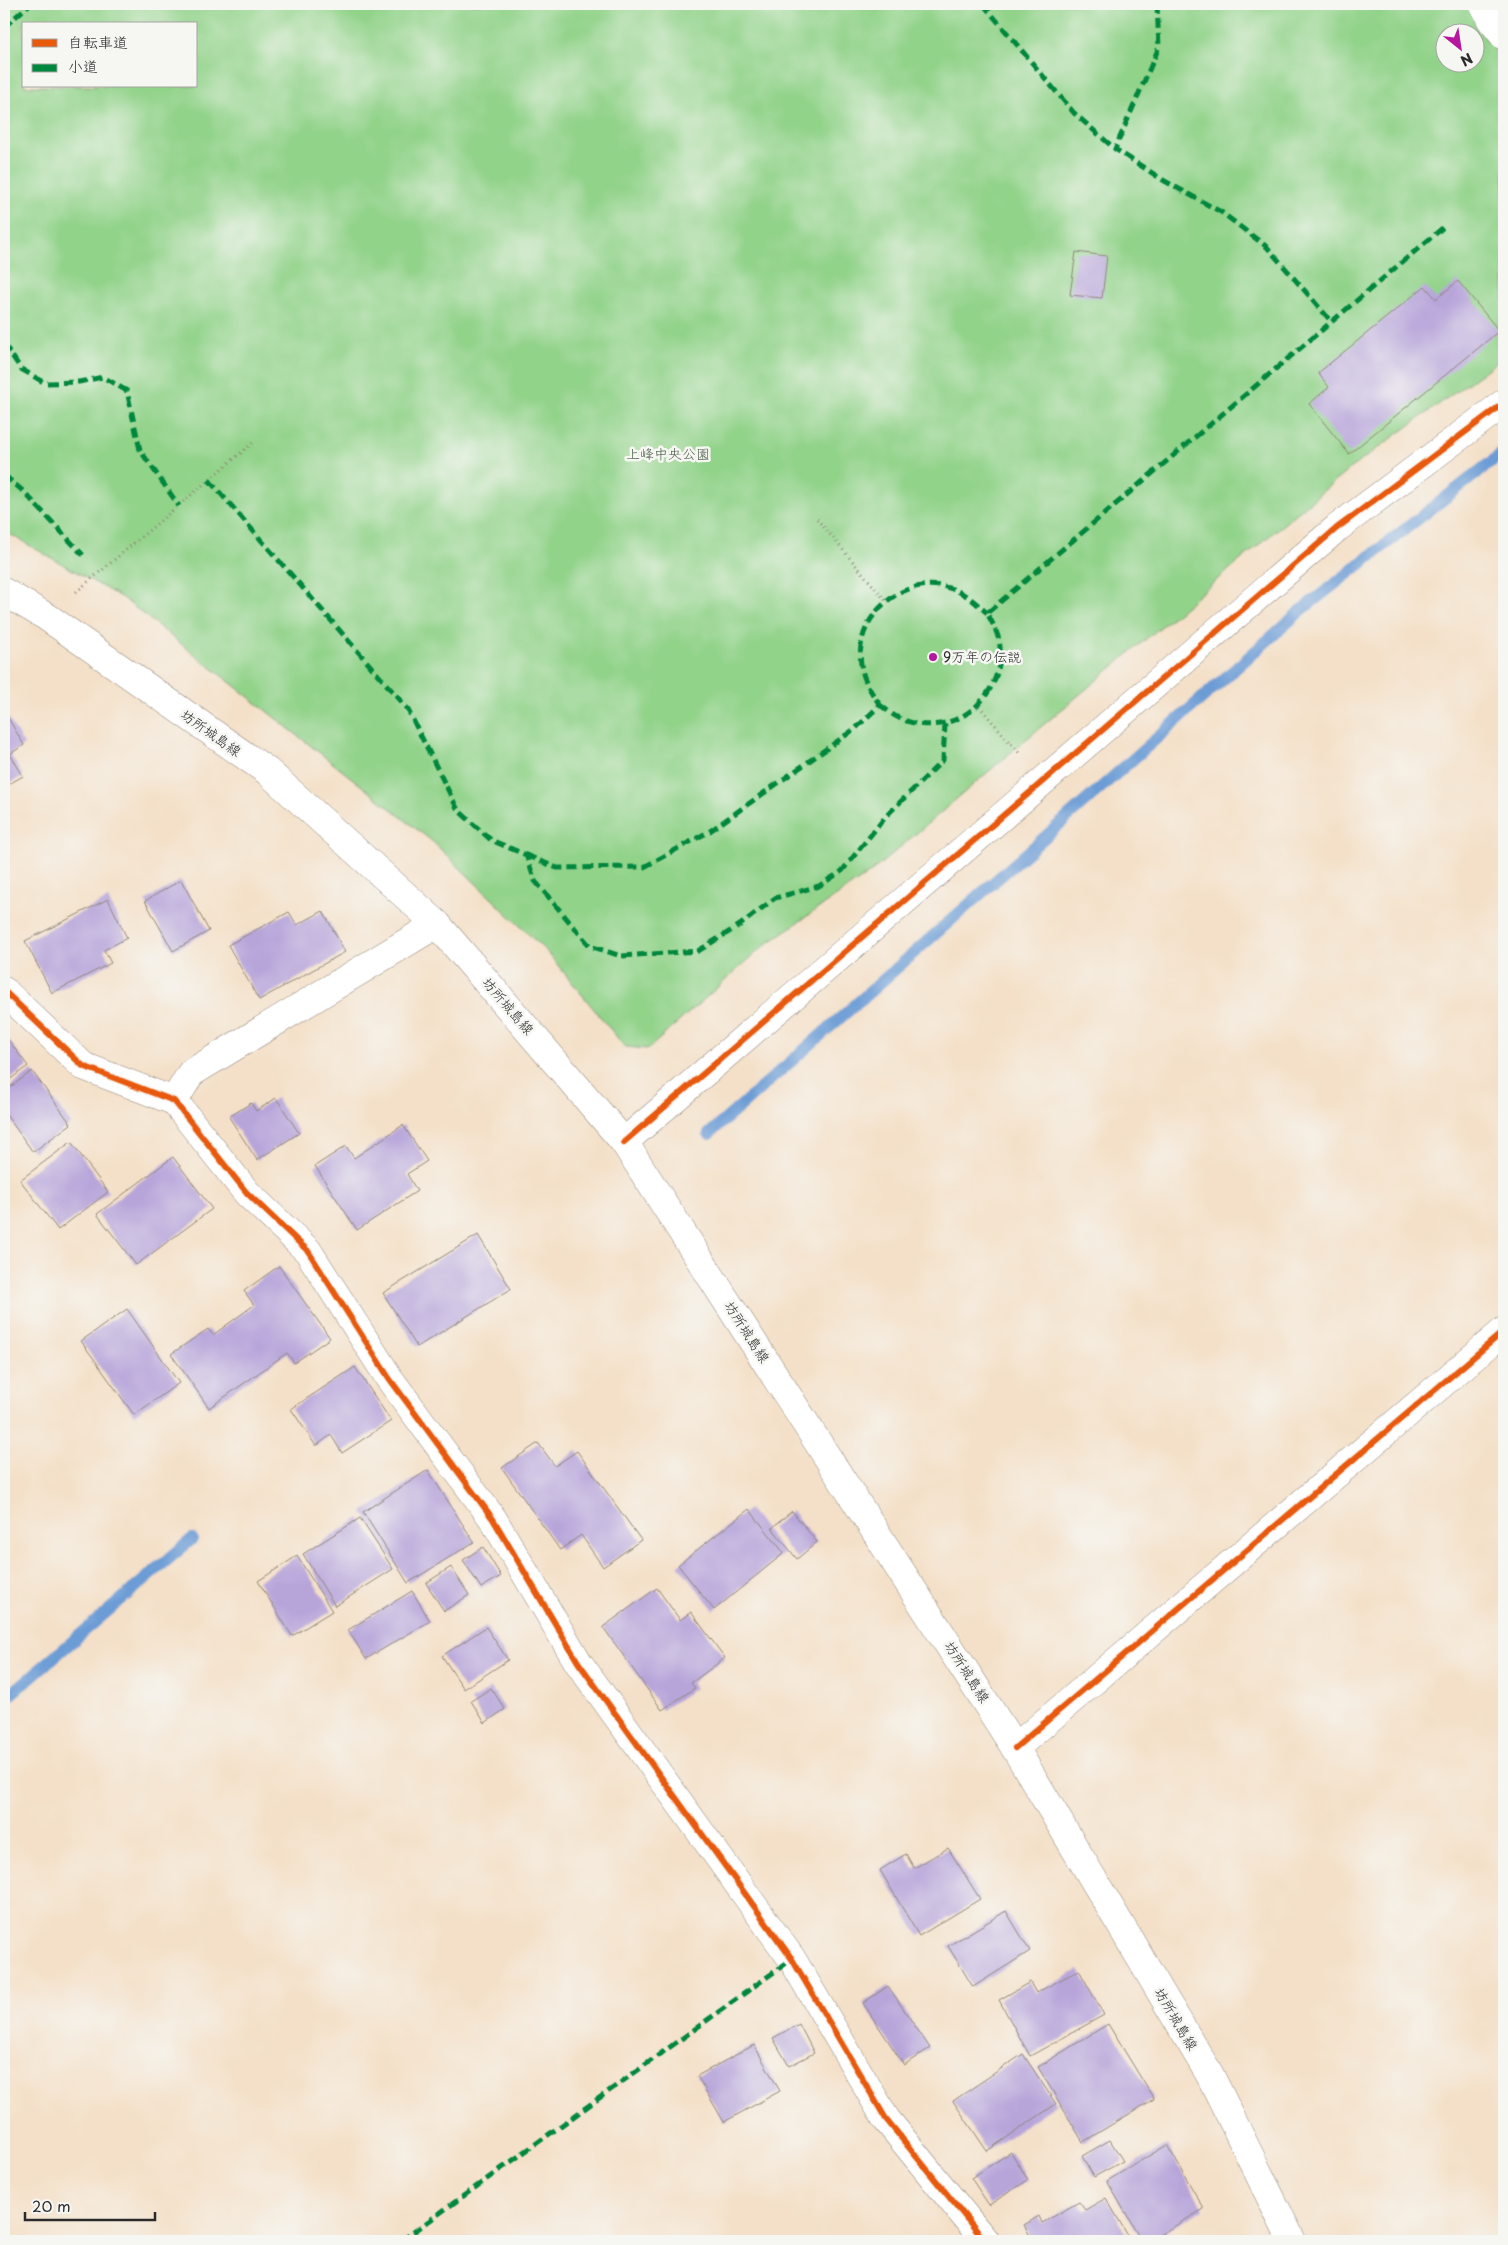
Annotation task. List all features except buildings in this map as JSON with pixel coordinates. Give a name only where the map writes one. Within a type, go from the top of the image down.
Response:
[{"type":"street","points":[[1483,4],[1504,36]]},
{"type":"street","points":[[624,1142],[1338,528],[1504,403]]},
{"type":"street","name":"坊所城島線","points":[[4,592],[47,617],[266,772],[437,924],[624,1142],[1015,1748],[1210,2075],[1292,2241]]},
{"type":"street","points":[[174,1101],[191,1074],[437,924]]},
{"type":"street","points":[[4,991],[83,1066],[174,1101],[247,1193],[308,1251],[389,1378],[494,1519],[578,1662],[792,1959],[886,2119],[985,2241]]},
{"type":"street","points":[[1015,1748],[1504,1331]]},
{"type":"path","points":[[47,617],[255,441]]},
{"type":"path","points":[[817,519],[886,601]]},
{"type":"path","points":[[979,706],[1043,781]]},
{"type":"green space","name":"上峰中央公園","points":[[4,4],[1504,4],[1504,357],[1352,467],[1036,731],[870,873],[765,945],[648,1049],[625,1047],[547,952],[433,842],[124,599],[4,531]]},
{"type":"waterway","points":[[709,1134],[1304,608],[1504,452]]},
{"type":"waterway","points":[[4,1700],[192,1539]]},
{"type":"marked path","points":[[4,27],[30,4]]},
{"type":"marked path","points":[[983,4],[1074,113],[1115,149]]},
{"type":"marked path","points":[[1157,4],[1159,47],[1115,149],[1163,180],[1221,212],[1267,247],[1331,321]]},
{"type":"marked path","points":[[880,705],[896,717],[917,724],[935,725],[952,721],[968,713],[981,701],[991,687],[998,670],[999,642],[987,613],[1446,225]]},
{"type":"marked path","points":[[4,344],[21,369],[45,383],[79,382],[103,377],[127,391],[140,450],[179,506]]},
{"type":"marked path","points":[[4,475],[24,492],[83,555]]},
{"type":"marked path","points":[[209,480],[407,708],[458,810],[491,840],[526,855],[535,881],[590,946],[621,956],[698,951],[740,925],[775,898],[819,886],[842,871],[886,816],[943,760],[945,724]]},
{"type":"marked path","points":[[526,855],[557,868],[644,867],[710,831],[856,728],[880,705],[864,675],[861,664],[861,646],[865,630],[874,615],[885,603],[899,593],[915,587],[932,585],[960,592],[987,613]]},
{"type":"marked path","points":[[401,2241],[792,1959]]},
{"type":"cycle path","points":[[624,1142],[1337,528],[1504,403]]},
{"type":"cycle path","points":[[4,991],[83,1066],[174,1101],[247,1193],[308,1251],[389,1378],[493,1519],[578,1662],[792,1959],[886,2119],[985,2241]]},
{"type":"cycle path","points":[[1015,1748],[1504,1331]]},
{"type":"place","name":"9万年の伝説","points":[[933,657]]}]
